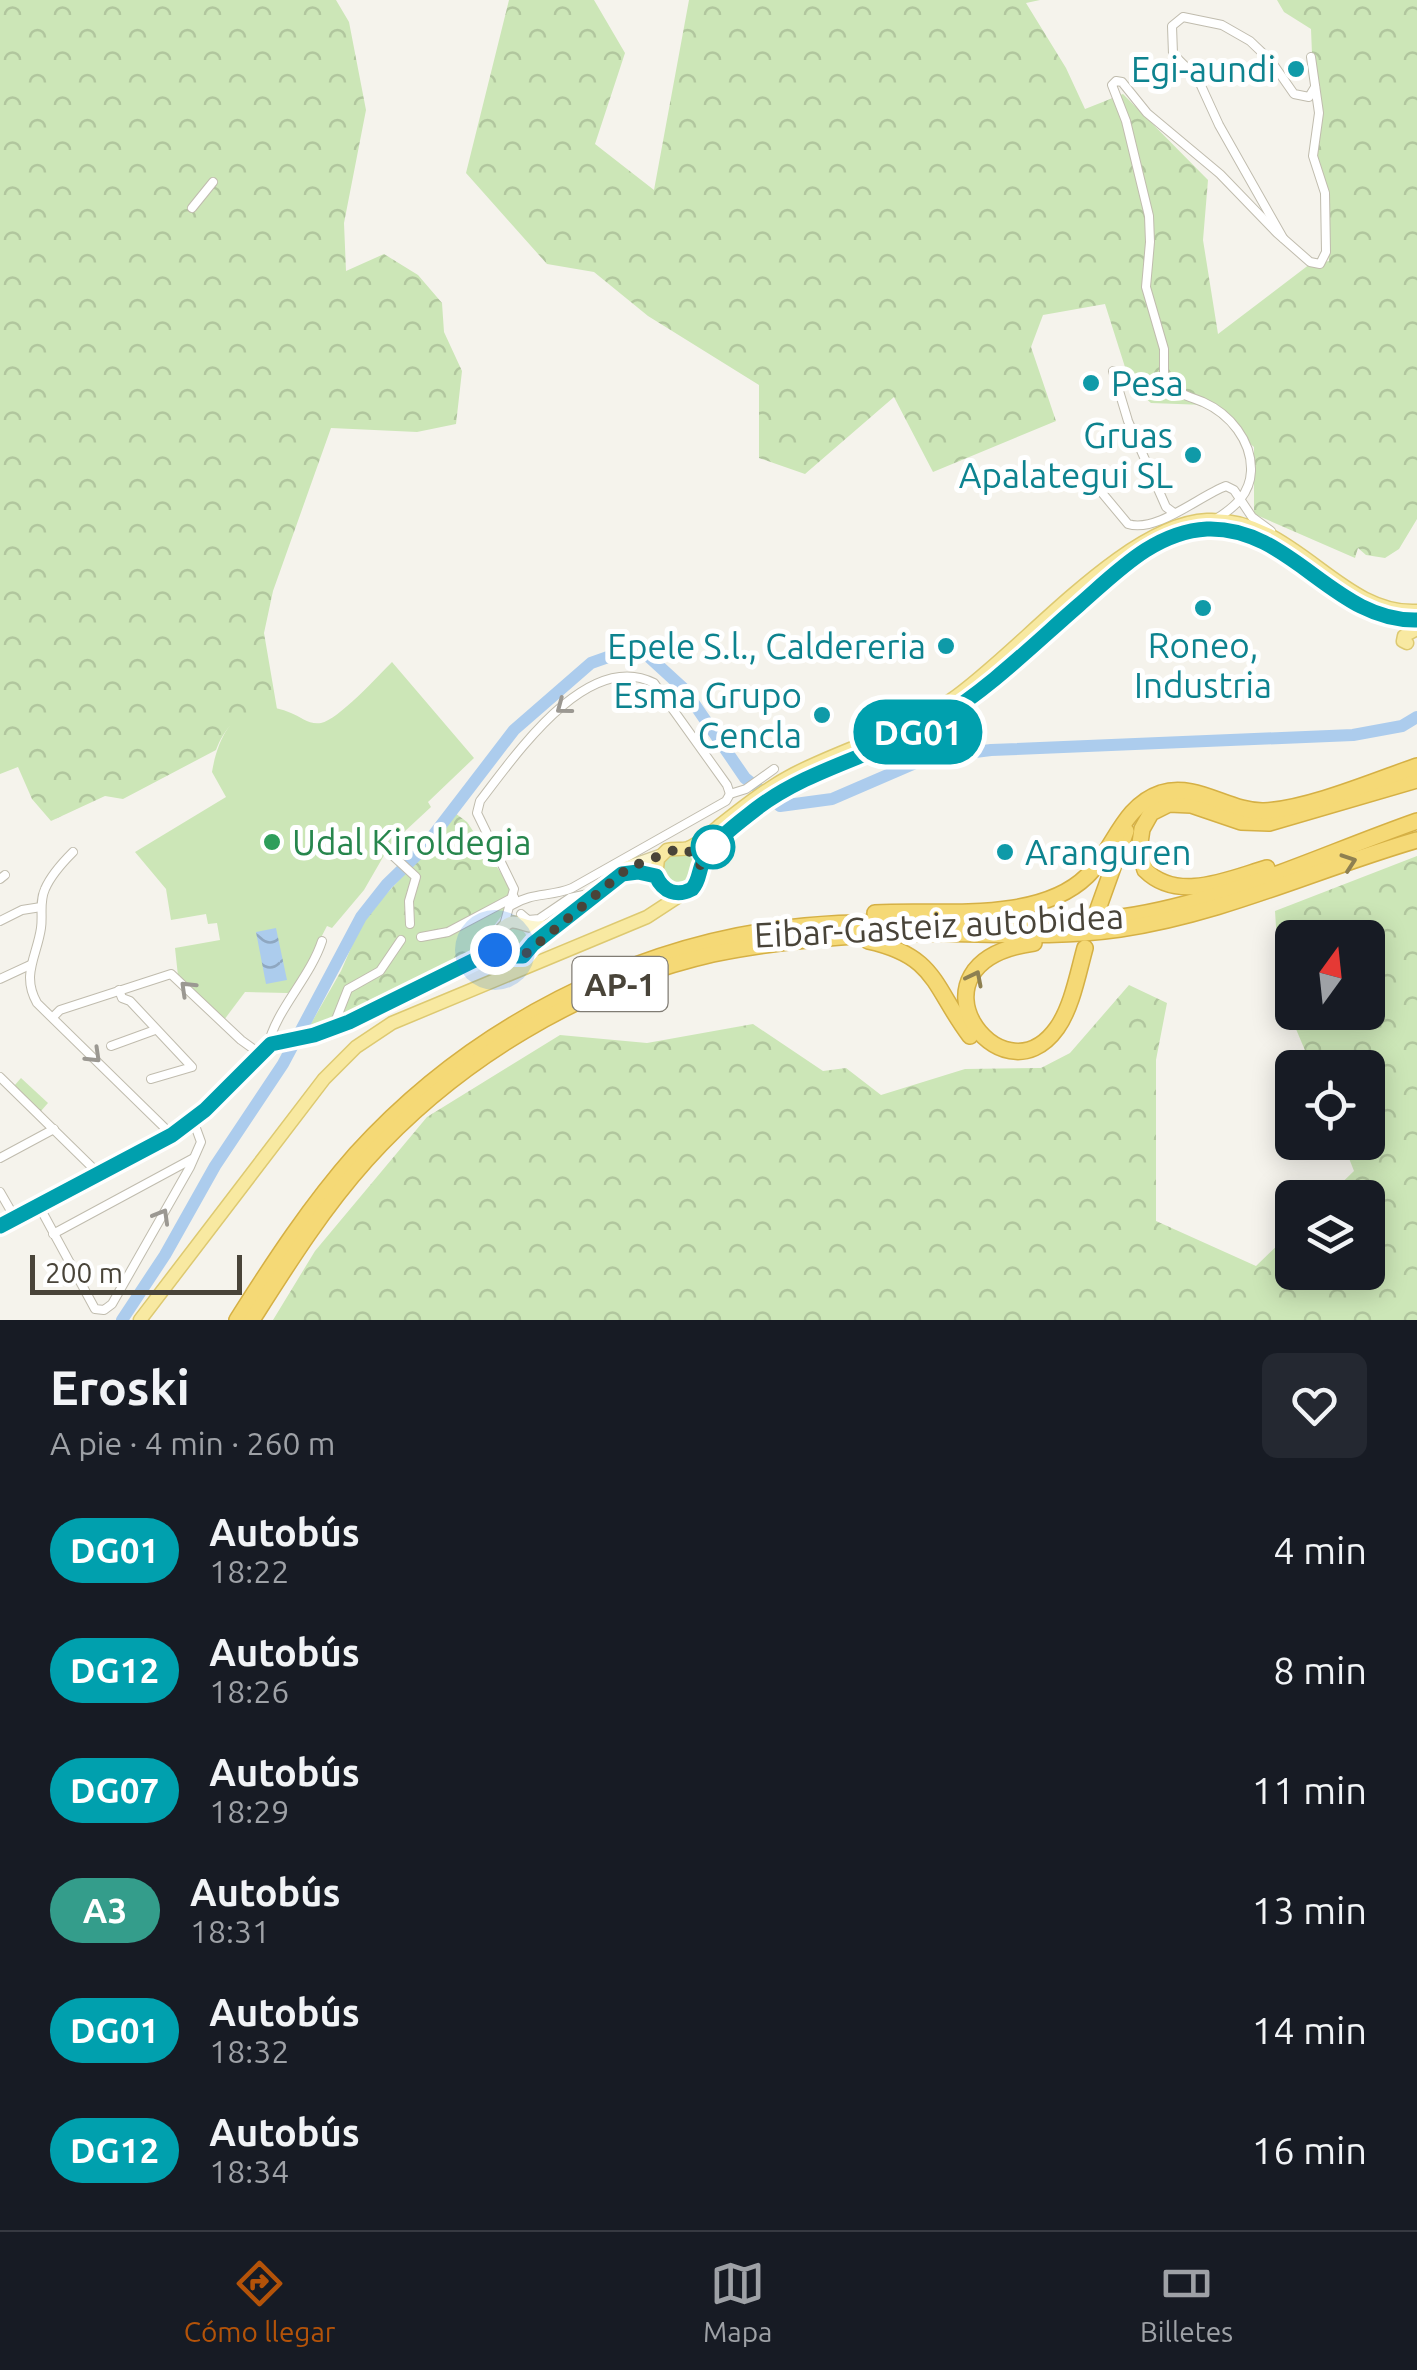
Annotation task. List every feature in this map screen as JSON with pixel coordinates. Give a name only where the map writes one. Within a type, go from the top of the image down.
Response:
[{"type":"highway","points":[[1102,908],[1131,838],[1156,795],[1182,790],[1248,810],[1275,810],[1417,766]]},
{"type":"highway","points":[[709,942],[738,932],[813,918],[1011,908],[1047,902],[1088,875],[1124,820],[1146,809],[1181,804],[1241,822],[1269,824],[1417,780]]},
{"type":"highway","points":[[1146,809],[1139,840],[1141,860],[1154,878],[1179,888],[1222,881],[1330,852]]},
{"type":"highway","name":"Eibar-Gasteiz autobidea","points":[[237,1320],[328,1188],[395,1114],[483,1044],[572,993],[622,971],[709,942],[805,926],[872,922],[1028,924],[1120,917],[1200,900],[1417,822]]},
{"type":"highway","name":"Eibar-Gasteiz autobidea","points":[[252,1320],[316,1222],[367,1159],[442,1089],[503,1045],[576,1004],[665,968],[754,946],[849,937],[1028,936],[1122,928],[1203,912],[1417,840]]},
{"type":"highway","points":[[849,937],[893,946],[921,963],[932,974],[971,1039],[994,1054],[1018,1058],[1048,1048],[1063,1032],[1072,1014],[1089,948],[1063,1018],[1048,1038],[1016,1050],[1004,1049],[980,1036],[971,1024],[966,1002],[973,974],[997,953],[1020,945],[1078,940],[1122,928]]},
{"type":"main road","points":[[686,849],[780,776],[885,737],[934,711],[973,684],[1146,538],[1186,523],[1212,520],[1243,524],[1287,544],[1370,601],[1415,612]]},
{"type":"main road","points":[[780,776],[890,746],[941,718],[980,690],[1139,554],[1171,536],[1205,529],[1242,534],[1296,561],[1366,610],[1384,617],[1415,612]]},
{"type":"main road","points":[[1407,644],[1402,638],[1417,629]]},
{"type":"main road","points":[[140,1320],[324,1079],[356,1048],[392,1023],[647,917],[696,885],[701,866],[751,800]]},
{"type":"main road","points":[[631,922],[650,906],[658,880],[656,865],[662,854],[673,848],[686,849],[701,866]]},
{"type":"main road","points":[[658,880],[665,889],[681,893]]},
{"type":"street","points":[[1283,238],[1218,125],[1198,79],[1173,54],[1172,26],[1183,16],[1222,26],[1261,50],[1294,94],[1309,97],[1315,87]]},
{"type":"street","points":[[1212,520],[1230,511],[1248,490],[1251,464],[1240,432],[1213,408],[1175,390],[1164,378],[1164,348],[1146,287],[1149,216],[1126,121],[1113,93],[1114,81],[1122,82],[1147,113],[1230,184],[1310,262],[1320,264],[1324,260],[1325,193],[1313,156],[1319,112],[1311,58]]},
{"type":"street","points":[[192,208],[214,182]]},
{"type":"street","points":[[1114,371],[1135,440],[1166,507],[1174,513]]},
{"type":"street","points":[[1088,476],[1128,524],[1136,526],[1174,513],[1226,486],[1234,490],[1252,517],[1287,544]]},
{"type":"street","points":[[533,944],[524,921],[530,900],[571,888],[726,801],[730,794],[654,683],[639,675],[607,678],[537,727],[480,801],[476,814],[513,884],[513,901],[498,934],[499,948],[509,956],[520,957],[628,868],[662,854]]},
{"type":"street","points":[[730,794],[751,800],[780,776]]},
{"type":"street","points":[[73,852],[46,886],[41,930],[30,964],[30,985],[37,1003],[172,1135]]},
{"type":"street","points":[[393,856],[416,879],[409,901],[410,924]]},
{"type":"street","points":[[622,874],[638,872],[658,880]]},
{"type":"street","points":[[524,921],[539,919],[570,898],[601,890]]},
{"type":"street","points":[[421,937],[448,932],[534,894],[549,896]]},
{"type":"street","points":[[0,921],[22,910],[41,907]]},
{"type":"street","points":[[504,925],[514,921],[558,924]]},
{"type":"street","points":[[319,1033],[322,1026],[335,1022],[348,989],[380,971],[401,940]]},
{"type":"street","points":[[264,1050],[314,964],[322,941]]},
{"type":"street","points":[[0,1226],[172,1135],[193,1120],[264,1050],[349,1022],[499,948]]},
{"type":"street","points":[[0,979],[30,964]]},
{"type":"street","points":[[53,1017],[60,1010],[172,974],[240,1040],[264,1050]]},
{"type":"street","points":[[119,990],[122,998],[130,1000],[192,1067],[151,1079]]},
{"type":"street","points":[[111,1046],[155,1030]]},
{"type":"street","points":[[0,1077],[99,1174]]},
{"type":"street","points":[[39,1206],[95,1309],[104,1310],[112,1304],[190,1167],[201,1142],[193,1120]]},
{"type":"street","points":[[0,1158],[54,1129]]},
{"type":"street","points":[[53,1234],[192,1159]]},
{"type":"street","points":[[0,1192],[15,1218]]},
{"type":"green space","points":[[0,0],[336,0],[349,22],[366,110],[344,223],[346,271],[384,254],[418,275],[442,303],[444,332],[462,371],[456,424],[417,432],[331,428],[273,591],[264,633],[277,709],[239,718],[216,750],[123,799],[105,796],[51,821],[32,799],[18,767],[0,774]]},
{"type":"green space","points":[[509,0],[594,0],[625,53],[595,144],[654,190],[689,0],[1040,0],[1026,3],[1066,68],[1085,109],[1123,94],[1208,180],[1203,240],[1218,334],[1310,264],[1329,261],[1316,155],[1311,29],[1284,12],[1277,0],[1417,0],[1417,519],[1399,549],[1385,558],[1366,555],[1358,548],[1355,558],[1254,514],[1254,447],[1205,405],[1151,403],[1131,386],[1105,304],[1043,315],[1031,347],[1056,421],[933,472],[894,397],[805,474],[759,458],[759,385],[648,316],[594,272],[547,264],[466,173]]},
{"type":"green space","name":"Udal Kiroldegia","points":[[392,662],[474,758],[428,802],[431,807],[390,845],[364,890],[332,928],[327,926],[295,986],[288,993],[245,992],[224,1020],[178,976],[175,948],[220,940],[217,923],[208,924],[206,914],[171,920],[166,889],[135,852],[226,797],[212,772],[215,757],[227,729],[246,711],[274,708],[321,723],[347,706]]},
{"type":"green space","points":[[455,813],[467,822],[509,885],[512,892],[506,910],[477,948],[395,993],[309,1027],[341,971],[364,918],[441,835]]},
{"type":"green space","points":[[688,854],[696,864],[696,877],[683,890],[664,885],[660,861],[664,856]]},
{"type":"green space","points":[[1417,856],[1417,1320],[273,1320],[315,1251],[427,1117],[560,1035],[647,1043],[753,1024],[823,1071],[846,1068],[881,1095],[965,1069],[1041,1068],[1070,1053],[1129,985],[1167,1003],[1156,1060],[1156,1221],[1256,1266],[1275,1248],[1275,1290],[1385,1290],[1385,1180],[1345,1180],[1354,1171],[1350,1160],[1385,1160],[1385,1050],[1305,1050],[1296,1030],[1385,1030],[1385,920],[1276,920],[1275,911]]},
{"type":"green space","points":[[515,928],[524,931],[524,949],[515,952],[506,949],[503,940],[506,931]]},
{"type":"green space","points":[[21,1078],[48,1103],[41,1111],[14,1086]]},
{"type":"water","points":[[276,928],[287,980],[266,984],[256,932]]},
{"type":"waterway","points":[[122,1320],[165,1255],[215,1166],[283,1064],[361,917],[422,850],[514,730],[591,663],[625,651],[648,656],[684,689],[745,778],[780,806],[832,799],[927,758],[991,750],[1353,735],[1402,726],[1417,717]]},
{"type":"bus line","name":"DG01","points":[[0,1226],[172,1135],[217,1099],[271,1044],[314,1035],[349,1022],[499,948],[509,956],[523,956],[558,924],[630,871],[656,876],[665,889],[673,892],[692,889],[713,847],[777,794],[841,763],[890,746],[941,718],[980,690],[1117,571],[1171,536],[1205,529],[1242,534],[1296,561],[1366,610],[1384,617],[1417,620]]},
{"type":"place","name":"Egi-aundi","points":[[1296,69]]},
{"type":"place","name":"Pesa","points":[[1091,383]]},
{"type":"place","name":"Gruas Apalategui SL","points":[[1193,455]]},
{"type":"place","name":"Roneo, Industria","points":[[1203,608]]},
{"type":"place","name":"Epele S.l., Caldereria","points":[[946,646]]},
{"type":"place","name":"Esma Grupo Cencla","points":[[822,715]]},
{"type":"place","name":"Udal Kiroldegia","points":[[272,842]]},
{"type":"place","name":"Aranguren","points":[[1005,852]]},
{"type":"route","points":[[495,950],[499,948],[513,957],[523,956],[533,944],[640,862],[680,848],[693,853],[701,866],[713,847]]}]
